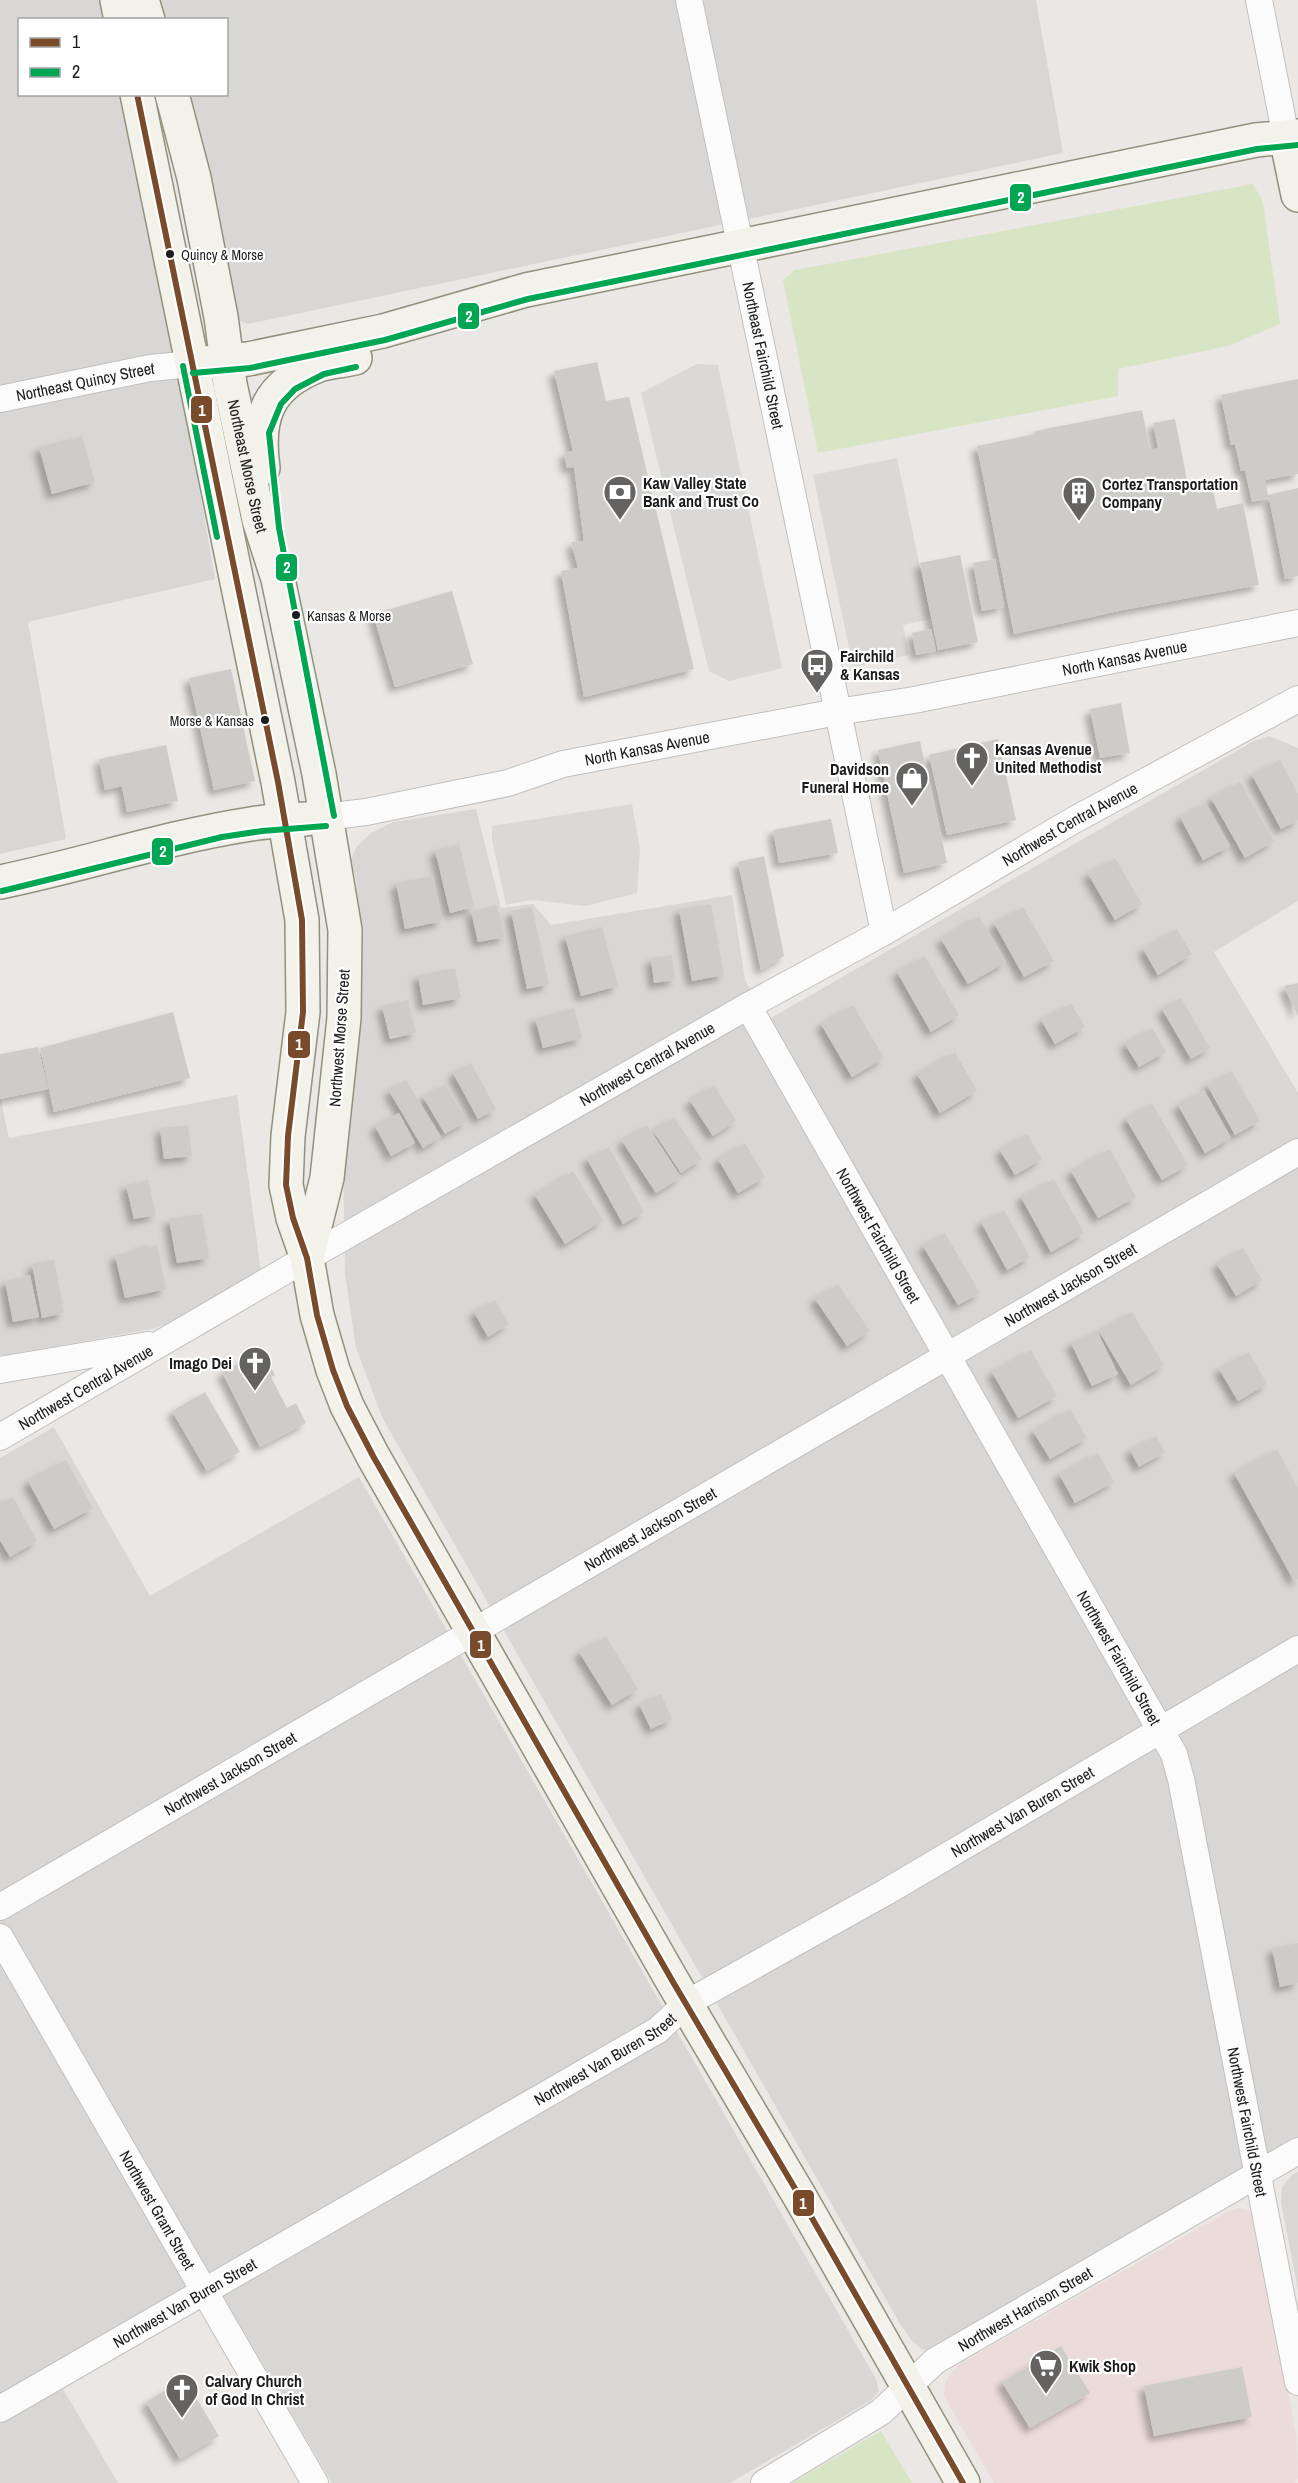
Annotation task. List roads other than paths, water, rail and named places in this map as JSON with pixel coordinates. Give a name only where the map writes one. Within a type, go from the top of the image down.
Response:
[{"type":"main road","points":[[117,0],[121,18]]},
{"type":"main road","points":[[142,0],[147,18]]},
{"type":"main road","name":"Northeast Morse Street","points":[[137,96],[284,821]]},
{"type":"main road","points":[[173,96],[194,178],[227,360]]},
{"type":"main road","points":[[1292,136],[1298,195]]},
{"type":"main road","name":"Northeast Quincy Street","points":[[192,364],[248,359],[383,331],[526,290],[1257,140],[1292,136]]},
{"type":"main road","points":[[278,579],[260,442],[263,417],[272,398],[298,376],[320,365],[416,342],[479,303]]},
{"type":"main road","name":"Northeast Morse Street","points":[[227,360],[259,520],[278,579],[319,774],[325,817]]},
{"type":"main road","name":"North Kansas Avenue","points":[[0,882],[46,873],[135,848],[252,823],[325,817]]},
{"type":"main road","name":"Northwest Morse Street","points":[[307,1258],[327,1178],[344,1018],[345,930],[325,817]]},
{"type":"main road","name":"Northwest Morse Street","points":[[284,821],[302,920],[304,966],[303,1012],[288,1136],[286,1185],[293,1218],[307,1258],[317,1315],[333,1370],[347,1406],[373,1456],[963,2483]]},
{"type":"street","name":"Northeast Fairchild Street","points":[[689,0],[837,712]]},
{"type":"street","points":[[1259,0],[1292,136]]},
{"type":"street","name":"Northeast Quincy Street","points":[[0,399],[150,368],[192,364]]},
{"type":"street","name":"North Kansas Avenue","points":[[325,817],[366,812],[508,783],[563,764],[837,712],[914,700],[1298,623]]},
{"type":"street","name":"Northwest Central Avenue","points":[[0,1437],[307,1258],[748,1006],[884,932],[1074,820],[1298,699]]},
{"type":"street","points":[[837,712],[884,932]]},
{"type":"street","name":"Northwest Fairchild Street","points":[[748,1006],[1174,1754],[1181,1779],[1298,2382]]},
{"type":"street","name":"Northwest Jackson Street","points":[[0,1906],[1298,1152]]},
{"type":"street","points":[[0,1370],[166,1342]]},
{"type":"street","name":"Northwest Van Buren Street","points":[[0,2409],[658,2030],[687,2003],[886,1892],[1298,1649]]},
{"type":"street","name":"Northwest Grant Street","points":[[0,1937],[315,2483]]},
{"type":"street","name":"Northwest Harrison Street","points":[[764,2483],[880,2412],[935,2361],[1298,2151]]},
{"type":"place","name":"Quincy & Morse","points":[[170,254]]},
{"type":"place","name":"Kaw Valley State Bank and Trust Co","points":[[620,521]]},
{"type":"place","name":"Cortez Transportation Company","points":[[1079,522]]},
{"type":"place","name":"Kansas & Morse","points":[[296,615]]},
{"type":"place","name":"Fairchild & Kansas","points":[[817,694]]},
{"type":"place","name":"Morse & Kansas","points":[[265,720]]},
{"type":"place","name":"Kansas Avenue United Methodist","points":[[972,787]]},
{"type":"place","name":"Davidson Funeral Home","points":[[912,807]]},
{"type":"place","name":"Imago Dei","points":[[255,1392]]},
{"type":"place","name":"Kwik Shop","points":[[1046,2395]]},
{"type":"place","name":"Calvary Church of God In Christ","points":[[182,2419]]}]
